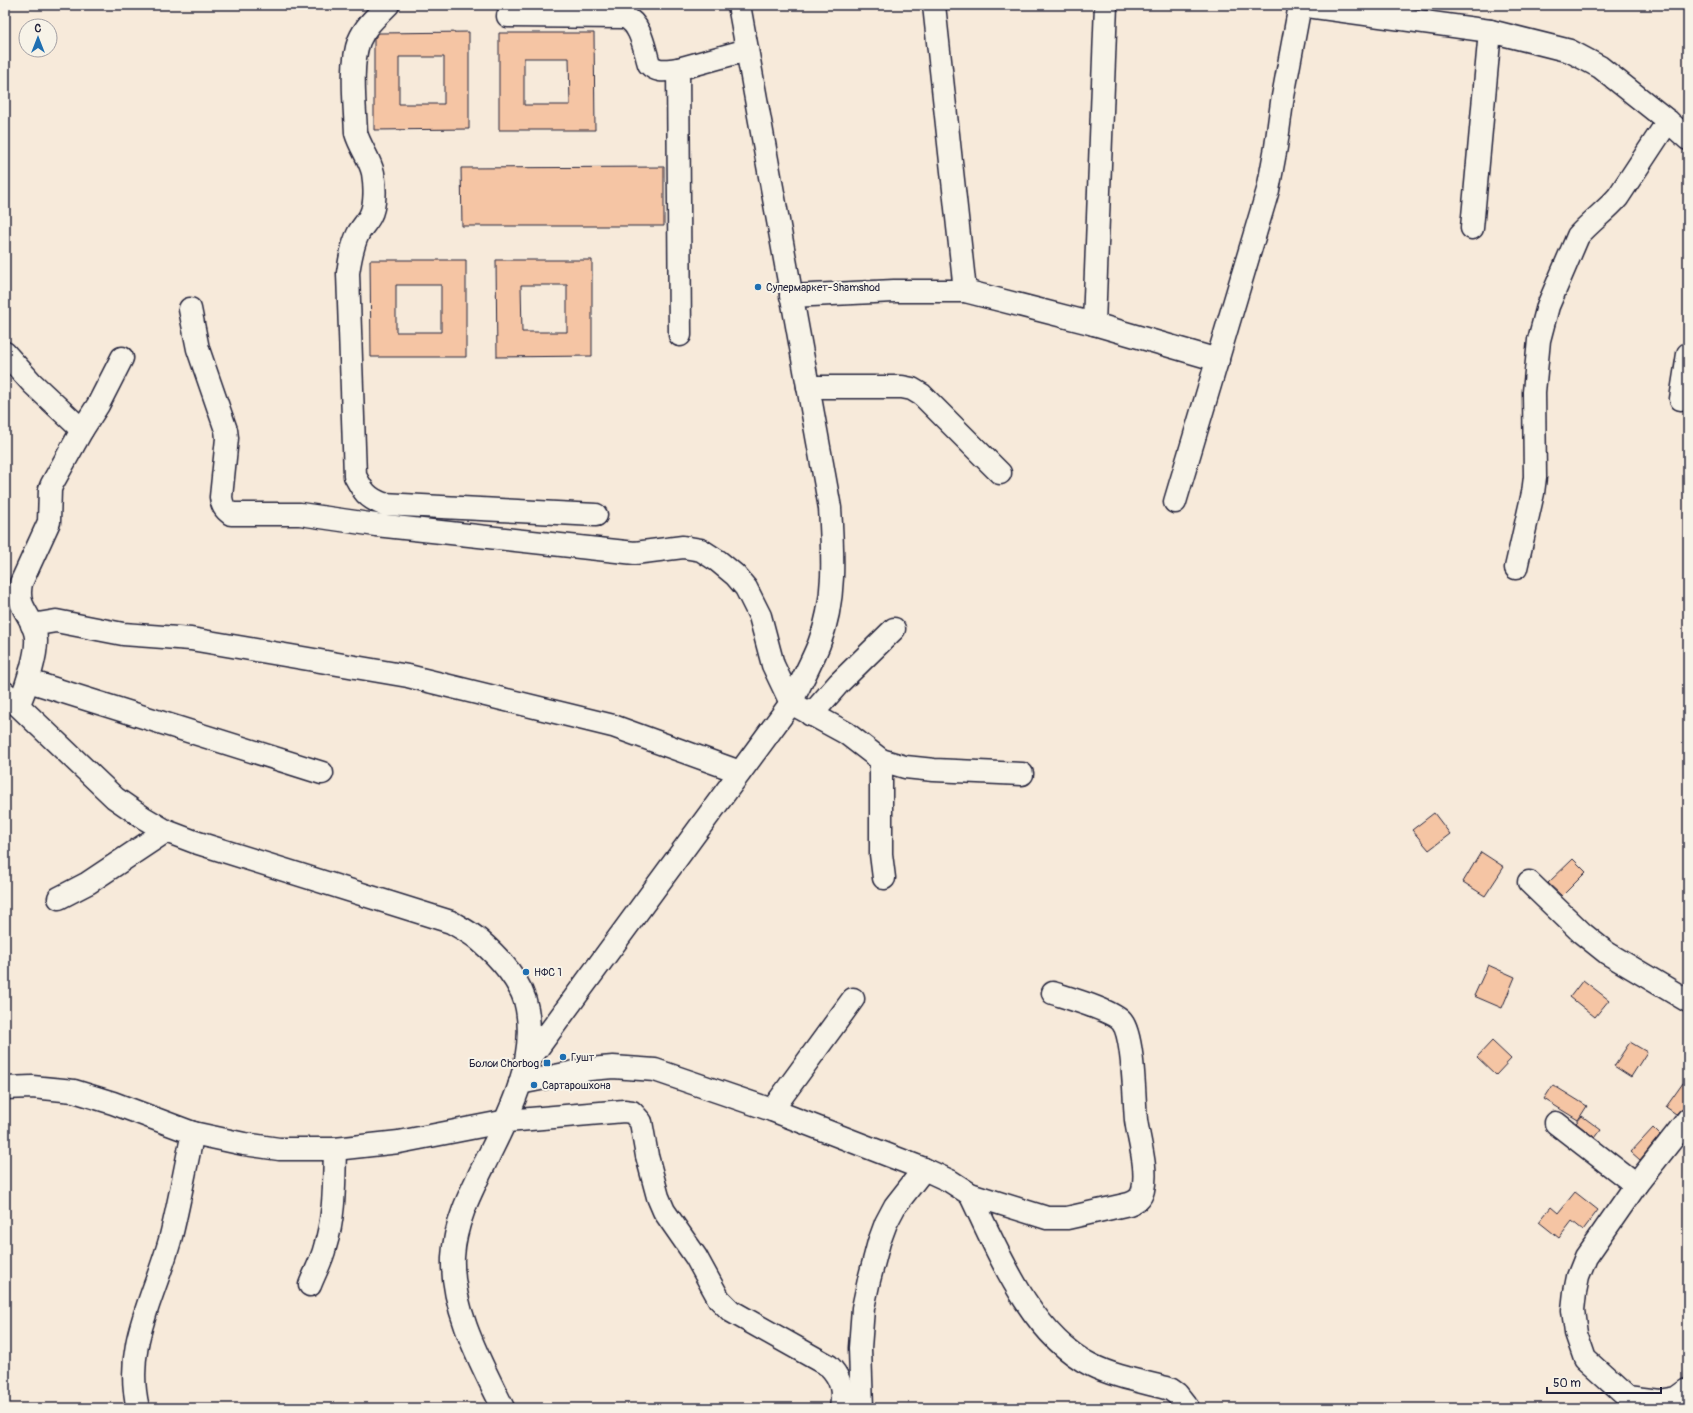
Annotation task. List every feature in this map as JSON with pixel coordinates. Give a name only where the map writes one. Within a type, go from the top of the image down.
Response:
[{"type":"street","points":[[388,5],[368,25],[359,40],[354,58],[356,133],[359,144],[370,162],[374,181],[373,206],[368,220],[358,234],[351,254],[348,273],[354,476],[363,492],[372,500],[383,504],[596,515]]},
{"type":"street","points":[[523,1074],[791,703],[819,644],[827,611],[833,562],[830,508],[739,5]]},
{"type":"street","points":[[934,5],[965,291]]},
{"type":"street","points":[[1094,324],[1106,5]]},
{"type":"street","points":[[1175,502],[1268,190],[1282,102],[1300,5],[1490,31],[1554,46],[1585,58],[1600,67],[1668,120],[1688,139]]},
{"type":"street","points":[[508,16],[556,10],[619,16],[630,19],[637,27],[649,64],[653,68],[660,71],[678,70],[747,50]]},
{"type":"street","points":[[1472,228],[1490,31]]},
{"type":"street","points":[[678,70],[680,335]]},
{"type":"street","points":[[1516,568],[1533,493],[1534,392],[1542,321],[1578,236],[1585,227],[1608,208],[1618,197],[1668,120]]},
{"type":"street","points":[[791,296],[894,291],[965,291],[1094,324],[1218,360]]},
{"type":"street","points":[[190,309],[198,349],[226,430],[227,438],[221,497],[225,510],[231,514],[300,514],[376,525],[635,553],[683,547],[700,550],[724,565],[746,588],[760,616],[773,665],[791,703],[846,733],[881,760],[905,767],[1022,774]]},
{"type":"street","points":[[5,353],[32,383],[82,430]]},
{"type":"street","points":[[1681,398],[1688,354]]},
{"type":"street","points":[[122,358],[98,405],[82,430],[50,489],[49,522],[21,583],[20,590],[22,606],[35,631],[36,641],[29,681],[12,699],[87,773],[115,798],[166,832],[451,922],[479,940],[502,963],[519,988],[527,1008],[528,1037],[523,1074],[506,1121],[468,1199],[457,1231],[453,1258],[455,1284],[462,1315],[472,1342],[503,1408]]},
{"type":"street","points":[[808,387],[902,387],[912,389],[922,395],[1000,473]]},
{"type":"street","points":[[32,625],[56,621],[123,634],[191,639],[408,676],[612,726],[740,772]]},
{"type":"street","points":[[811,715],[839,683],[894,629]]},
{"type":"street","points":[[29,681],[322,773]]},
{"type":"street","points":[[881,760],[881,854],[884,878]]},
{"type":"street","points":[[60,898],[88,883],[166,832]]},
{"type":"street","points":[[1529,882],[1582,933],[1607,953],[1688,1001]]},
{"type":"street","points":[[523,1074],[590,1069],[636,1068],[655,1070],[772,1110],[924,1169],[950,1181],[970,1194],[1048,1218],[1067,1218],[1135,1202],[1141,1197],[1144,1172],[1136,1120],[1132,1062],[1125,1026],[1116,1016],[1053,993]]},
{"type":"street","points":[[772,1110],[853,999]]},
{"type":"street","points":[[5,1088],[32,1087],[74,1091],[113,1103],[193,1133],[244,1144],[279,1149],[335,1149],[399,1142],[506,1121],[624,1111],[632,1112],[638,1116],[642,1122],[647,1156],[658,1197],[664,1211],[696,1257],[719,1299],[731,1311],[830,1366],[838,1374],[842,1386],[841,1408]]},
{"type":"street","points":[[1688,1119],[1636,1185],[1586,1257],[1574,1292],[1573,1310],[1576,1333],[1585,1359],[1627,1397],[1659,1401],[1677,1398],[1688,1390]]},
{"type":"street","points":[[1556,1123],[1636,1185]]},
{"type":"street","points":[[138,1408],[133,1385],[135,1347],[170,1240],[193,1133]]},
{"type":"street","points":[[310,1285],[325,1248],[330,1229],[333,1209],[335,1149]]},
{"type":"street","points":[[862,1408],[860,1348],[863,1308],[869,1280],[879,1242],[886,1223],[896,1206],[924,1169]]},
{"type":"street","points":[[970,1194],[1004,1265],[1044,1326],[1058,1341],[1077,1356],[1092,1365],[1110,1372],[1170,1389],[1177,1394],[1188,1408]]},
{"type":"building","points":[[469,32],[469,129],[374,130],[374,39],[379,33]],"holes":[[[399,57],[444,57],[444,104],[399,104]]]},
{"type":"building","points":[[499,33],[594,33],[595,130],[499,130]],"holes":[[[524,58],[569,58],[570,105],[524,105]]]},
{"type":"building","points":[[664,167],[664,226],[462,226],[461,168]]},
{"type":"building","points":[[370,260],[466,260],[466,357],[371,357]],"holes":[[[396,285],[441,285],[441,332],[396,332]]]},
{"type":"building","points":[[496,260],[592,260],[592,356],[497,357]],"holes":[[[521,285],[567,285],[567,332],[522,332]]]},
{"type":"building","points":[[1434,813],[1450,834],[1429,850],[1412,830]]},
{"type":"building","points":[[1481,852],[1504,867],[1485,896],[1463,882]]},
{"type":"building","points":[[1573,859],[1586,872],[1562,896],[1548,883]]},
{"type":"building","points":[[1488,965],[1515,977],[1502,1008],[1474,996]]},
{"type":"building","points":[[1583,980],[1609,1000],[1595,1017],[1570,997]]},
{"type":"building","points":[[1492,1041],[1511,1059],[1496,1075],[1477,1057]]},
{"type":"building","points":[[1630,1042],[1647,1052],[1631,1077],[1614,1066]]},
{"type":"building","points":[[1688,1076],[1688,1105],[1676,1114],[1666,1107]]},
{"type":"building","points":[[1553,1085],[1587,1106],[1578,1120],[1544,1099]]},
{"type":"building","points":[[1582,1116],[1601,1130],[1595,1138],[1576,1123]]},
{"type":"building","points":[[1653,1128],[1660,1135],[1640,1160],[1631,1152]]},
{"type":"building","points":[[1575,1192],[1598,1210],[1583,1230],[1572,1221],[1559,1238],[1539,1222],[1551,1207],[1558,1213]]},
{"type":"place","name":"Супермаркет-Shamshod","points":[[758,287]]},
{"type":"place","name":"НФС 1","points":[[526,972]]},
{"type":"place","name":"Гушт","points":[[563,1057]]},
{"type":"place","name":"Болои Chorbog","points":[[547,1063]]},
{"type":"place","name":"Сартарошхона","points":[[534,1085]]}]
